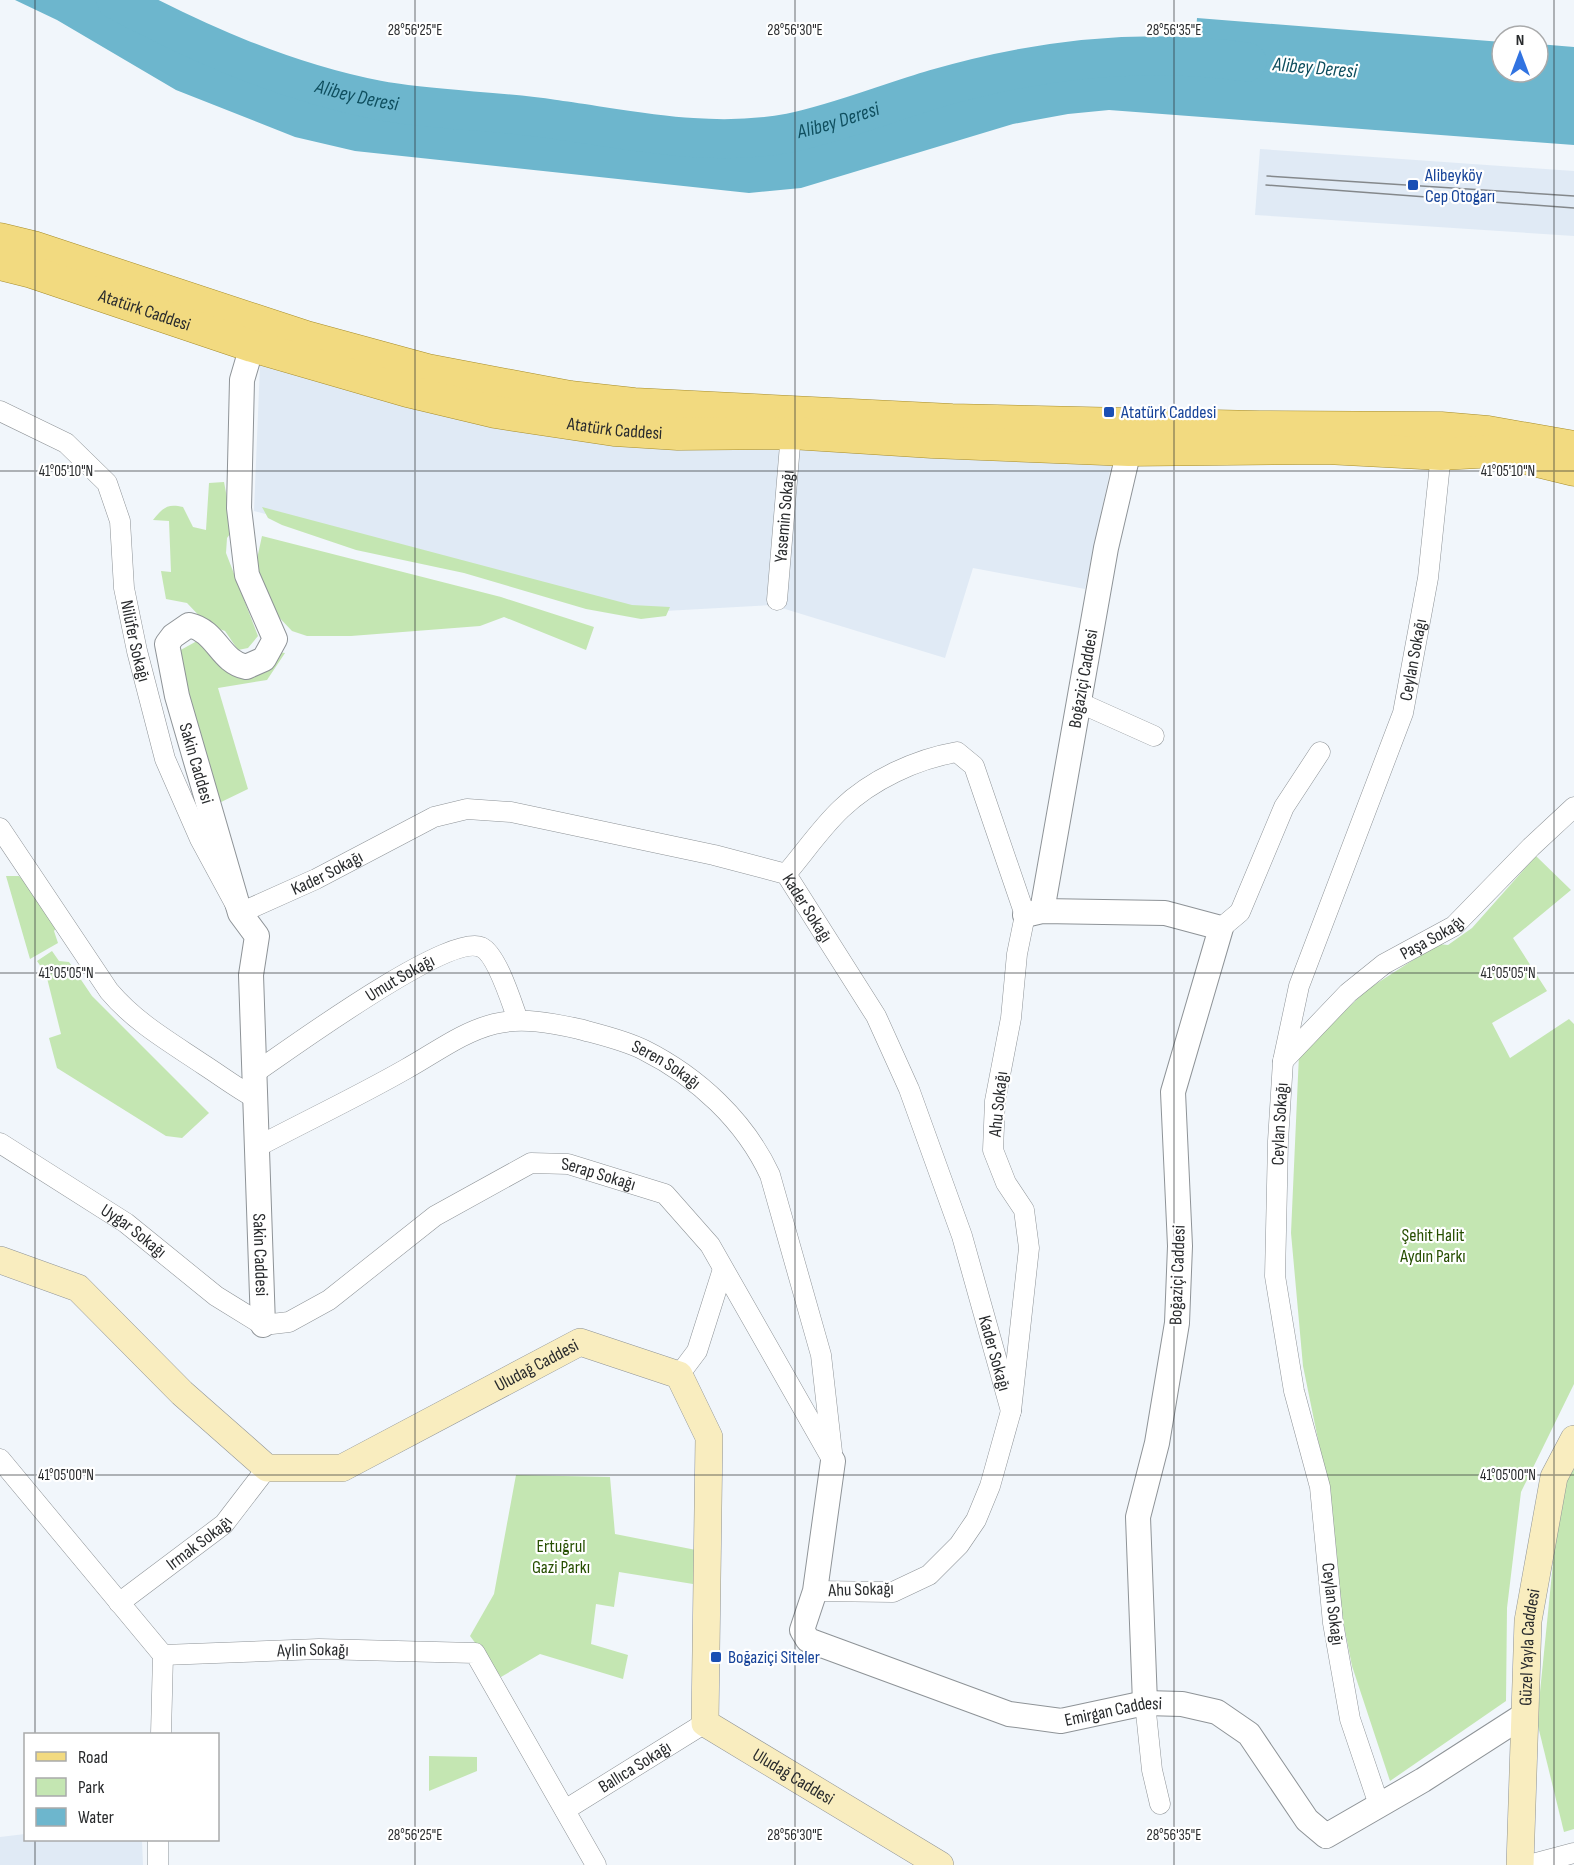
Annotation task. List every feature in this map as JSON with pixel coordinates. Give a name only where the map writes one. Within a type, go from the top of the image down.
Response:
[{"type":"main road","name":"Atatürk Caddesi","points":[[0,238],[33,247],[407,391],[495,412],[614,430],[678,434],[791,433],[909,441],[1130,437],[1441,441],[1496,451],[1574,470]]},
{"type":"main road","name":"Atatürk Caddesi","points":[[0,264],[257,334],[427,370],[581,398],[634,404],[952,420],[1130,437]]},
{"type":"main road","name":"Atatürk Caddesi","points":[[1441,441],[1488,432],[1574,447]]},
{"type":"main road","points":[[0,1258],[78,1288],[182,1393],[267,1468]]},
{"type":"main road","name":"Uludağ Caddesi","points":[[267,1468],[342,1468],[580,1342],[679,1375]]},
{"type":"main road","points":[[679,1375],[709,1437],[705,1723]]},
{"type":"main road","name":"Güzel Yayla Caddesi","points":[[1520,1865],[1528,1621],[1537,1560],[1554,1477],[1574,1438]]},
{"type":"main road","name":"Uludağ Caddesi","points":[[705,1723],[940,1865]]},
{"type":"street","name":"Sakin Caddesi","points":[[257,334],[242,380],[240,508],[247,575],[275,639],[264,659],[246,667],[229,661],[215,640],[199,627],[189,625],[173,636],[167,644],[177,696],[240,913],[257,936],[251,975],[263,1324]]},
{"type":"street","name":"Nilüfer Sokağı","points":[[0,411],[66,443],[107,483],[120,521],[124,588],[137,651],[165,759],[200,839],[240,913]]},
{"type":"street","name":"Yasemin Sokağı","points":[[777,600],[791,433]]},
{"type":"street","name":"Boğaziçi Caddesi","points":[[1034,913],[1130,437]]},
{"type":"street","name":"Ceylan Sokağı","points":[[1379,1805],[1350,1719],[1333,1623],[1320,1487],[1294,1391],[1275,1276],[1278,1141],[1283,1061],[1302,976],[1402,712],[1428,578],[1441,441]]},
{"type":"street","points":[[1078,702],[1154,736]]},
{"type":"street","points":[[786,874],[841,809],[881,780],[931,757],[957,752],[974,766],[1034,913],[1165,913],[1221,928],[1240,912],[1284,807],[1320,752]]},
{"type":"street","name":"Paşa Sokağı","points":[[1283,1061],[1348,993],[1384,964],[1454,926],[1531,847],[1574,807]]},
{"type":"street","name":"Kader Sokağı","points":[[240,913],[316,879],[414,826],[434,817],[467,809],[511,812],[714,855],[786,874],[876,1016],[909,1089],[962,1236],[1011,1410]]},
{"type":"street","points":[[0,828],[109,991],[124,1009],[144,1026],[231,1085],[255,1098]]},
{"type":"street","name":"Ahu Sokağı","points":[[815,1591],[893,1592],[929,1575],[959,1545],[976,1520],[990,1486],[1011,1410],[1029,1248],[1024,1210],[1006,1183],[993,1150],[995,1101],[1011,1018],[1017,954],[1034,913]]},
{"type":"street","name":"Boğaziçi Caddesi","points":[[1160,1804],[1152,1770],[1144,1703],[1138,1517],[1157,1443],[1177,1323],[1180,1246],[1173,1092],[1221,928]]},
{"type":"street","name":"Umut Sokağı","points":[[256,1072],[400,976],[454,949],[470,946],[483,948],[492,958],[518,1020]]},
{"type":"street","name":"Seren Sokağı","points":[[257,1147],[405,1070],[462,1036],[494,1024],[518,1020],[560,1025],[643,1049],[708,1094],[737,1120],[758,1149],[770,1175],[821,1355],[833,1461]]},
{"type":"street","name":"Uygar Sokağı","points":[[0,1143],[126,1223],[216,1296],[263,1324]]},
{"type":"street","name":"Serap Sokağı","points":[[263,1324],[289,1322],[329,1300],[435,1216],[531,1163],[568,1164],[665,1194],[710,1245],[833,1461]]},
{"type":"street","points":[[679,1375],[696,1351],[723,1269]]},
{"type":"street","points":[[0,1458],[163,1655],[161,1733]]},
{"type":"street","name":"Emirgan Caddesi","points":[[833,1461],[815,1591],[802,1630],[808,1640],[1009,1714],[1061,1721],[1144,1703],[1182,1704],[1217,1712],[1249,1734],[1307,1820],[1326,1836],[1524,1715]]},
{"type":"street","name":"Irmak Sokağı","points":[[119,1604],[224,1524],[267,1468]]},
{"type":"street","name":"Aylin Sokağı","points":[[163,1655],[319,1649],[475,1653],[596,1865]]},
{"type":"street","name":"Ballıca Sokağı","points":[[565,1810],[705,1723]]},
{"type":"street","points":[[158,1841],[158,1865]]},
{"type":"street","points":[[1529,1865],[1574,1853]]},
{"type":"shaded area","points":[[1260,149],[1574,171],[1574,236],[1255,215]]},
{"type":"shaded area","points":[[260,365],[341,384],[1113,457],[1085,589],[973,568],[945,658],[772,605],[665,611],[630,609],[254,511]]},
{"type":"shaded area","points":[[24,1834],[24,1841],[142,1841],[143,1865],[0,1865],[0,1837]]},
{"type":"green space","points":[[224,482],[233,530],[227,538],[226,553],[258,636],[248,648],[238,650],[225,631],[208,625],[187,603],[166,599],[161,571],[171,572],[169,521],[153,520],[166,508],[178,506],[183,507],[193,527],[206,530],[209,483]]},
{"type":"green space","points":[[262,507],[632,605],[670,607],[666,616],[641,619],[586,609],[464,573],[356,550],[282,525],[268,518]]},
{"type":"green space","points":[[262,536],[501,597],[594,627],[586,650],[504,617],[480,626],[351,636],[307,636],[292,631],[273,611],[255,568]]},
{"type":"green space","points":[[197,641],[235,675],[277,652],[285,653],[267,680],[218,688],[248,789],[217,804],[177,652]]},
{"type":"green space","name":"Şehit Halit Aydın Parkı","points":[[1536,856],[1571,890],[1513,938],[1547,991],[1492,1023],[1510,1058],[1569,1019],[1574,1024],[1574,1384],[1521,1492],[1507,1608],[1506,1701],[1390,1781],[1352,1666],[1339,1600],[1332,1508],[1303,1366],[1291,1233],[1299,1054],[1368,989],[1438,944],[1448,945],[1472,928]]},
{"type":"green space","points":[[6,876],[19,876],[23,880],[56,928],[54,931],[58,943],[30,959]]},
{"type":"green space","points":[[52,951],[59,961],[69,962],[92,996],[209,1113],[182,1138],[166,1136],[57,1068],[49,1038],[61,1034],[46,974],[37,961]]},
{"type":"green space","points":[[1574,1460],[1574,1829],[1564,1832],[1537,1722],[1561,1483]]},
{"type":"green space","name":"Ertuğrul Gazi Parkı","points":[[516,1475],[610,1477],[615,1534],[696,1550],[693,1584],[619,1572],[614,1607],[596,1604],[591,1644],[628,1655],[623,1679],[540,1654],[501,1677],[470,1636],[494,1594]]},
{"type":"green space","points":[[429,1756],[477,1757],[477,1771],[429,1791]]},
{"type":"water","points":[[15,0],[114,0],[255,75],[332,100],[698,152],[766,148],[816,140],[863,129],[1014,85],[1075,74],[1149,72],[1193,74],[1197,18],[1490,41],[1490,84],[1550,84],[1550,45],[1574,47],[1574,145],[1109,110],[1068,114],[1013,124],[801,188],[749,193],[355,151],[295,137],[176,90],[57,20]]},
{"type":"waterway","name":"Alibey Deresi","points":[[116,0],[179,32],[243,60],[343,92],[399,104],[530,116],[700,138],[730,139],[790,133],[827,124],[917,94],[1012,70],[1051,63],[1129,56],[1168,56],[1247,62]]},
{"type":"tram line","points":[[1267,176],[1574,196]]},
{"type":"tram line","points":[[1266,185],[1574,208]]},
{"type":"place","name":"Alibeyköy Cep Otogarı","points":[[1413,185]]},
{"type":"place","name":"Atatürk Caddesi","points":[[1109,412]]},
{"type":"place","name":"Boğaziçi Siteler","points":[[716,1657]]}]
